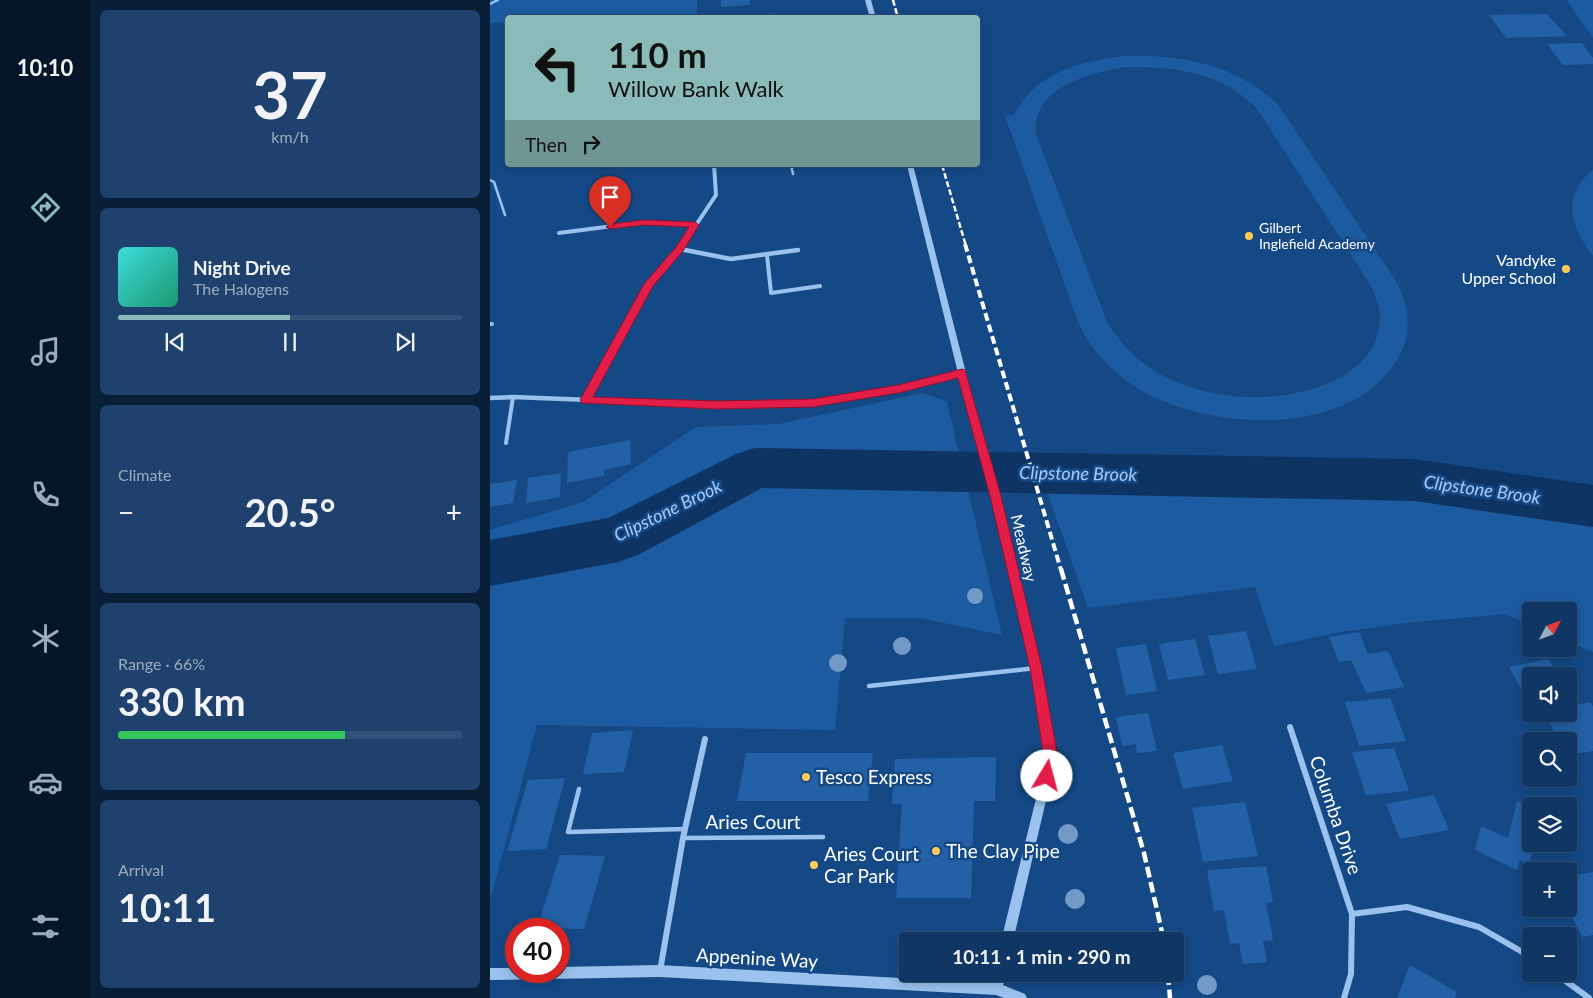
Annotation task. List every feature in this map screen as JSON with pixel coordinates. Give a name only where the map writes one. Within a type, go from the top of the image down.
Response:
[{"type":"street","points":[[868,0],[872,15]]},
{"type":"street","points":[[586,400],[649,284],[680,249],[716,195],[714,167]]},
{"type":"street","name":"Meadway","points":[[910,167],[994,492],[1036,668],[1051,758],[1009,932]]},
{"type":"street","points":[[559,233],[644,222],[695,225]]},
{"type":"street","points":[[680,249],[731,259],[798,250]]},
{"type":"street","points":[[490,398],[513,397],[717,405],[813,403],[898,389],[962,373]]},
{"type":"street","name":"Columba Drive","points":[[1290,727],[1352,914],[1351,974],[1344,998]]},
{"type":"street","name":"Aries Court","points":[[660,972],[683,838],[705,739]]},
{"type":"street","points":[[1352,914],[1407,907],[1479,927],[1522,952]]},
{"type":"street","name":"Appenine Way","points":[[490,974],[660,972],[996,989],[1020,998]]},
{"type":"street","points":[[996,989],[998,982]]},
{"type":"street","points":[[1567,982],[1589,998]]},
{"type":"lane","points":[[490,4],[498,0]]},
{"type":"lane","points":[[791,167],[793,174]]},
{"type":"lane","points":[[490,180],[494,182],[505,215]]},
{"type":"lane","points":[[767,255],[771,293],[820,286]]},
{"type":"lane","points":[[506,443],[513,397]]},
{"type":"lane","points":[[869,686],[1036,668]]},
{"type":"lane","points":[[579,789],[568,832],[685,830]]},
{"type":"lane","name":"Aries Court","points":[[683,838],[823,837]]},
{"type":"shaded area","points":[[490,0],[697,0],[697,14],[689,15],[505,15],[505,22],[490,23]]},
{"type":"shaded area","points":[[1566,0],[1593,0],[1593,38],[1568,2]]},
{"type":"shaded area","points":[[1122,56],[1165,57],[1206,65],[1226,71],[1245,80],[1279,106],[1401,291],[1407,311],[1406,340],[1397,360],[1377,384],[1351,402],[1320,413],[1287,419],[1252,420],[1218,416],[1186,409],[1158,399],[1133,385],[1101,358],[1092,347],[1078,322],[1005,116],[1014,115],[1023,101],[1046,79],[1074,66]],"holes":[[[1125,67],[1179,70],[1214,79],[1230,87],[1258,110],[1371,286],[1375,296],[1380,315],[1377,337],[1367,356],[1351,370],[1332,382],[1310,390],[1287,395],[1245,397],[1217,394],[1189,387],[1151,369],[1134,356],[1113,331],[1107,322],[1036,134],[1037,118],[1043,105],[1052,94],[1065,86],[1080,79],[1111,70]]]},
{"type":"shaded area","points":[[1593,170],[1593,256],[1581,238],[1572,210],[1576,191],[1584,178]]},
{"type":"shaded area","name":"Clipstone Brook","points":[[923,393],[947,402],[963,471],[755,467],[618,537],[490,562],[490,530],[583,502],[696,427],[779,424]]},
{"type":"shaded area","name":"Clipstone Brook","points":[[755,469],[964,473],[1002,635],[920,618],[845,618],[835,730],[537,725],[490,901],[490,565],[618,540]]},
{"type":"shaded area","points":[[1043,480],[1419,489],[1593,514],[1593,652],[1578,646],[1578,602],[1522,602],[1522,621],[1504,614],[1405,623],[1341,632],[1274,646],[1255,587],[1088,608]]},
{"type":"building","points":[[721,0],[750,0],[750,5],[721,7]]},
{"type":"building","points":[[1547,14],[1567,36],[1506,38],[1489,15]]},
{"type":"building","points":[[1582,43],[1593,58],[1593,64],[1563,65],[1547,44]]},
{"type":"building","points":[[630,440],[631,464],[604,470],[604,476],[567,483],[568,452]]},
{"type":"building","points":[[561,473],[560,497],[526,503],[528,478]]},
{"type":"building","points":[[517,480],[513,503],[490,507],[490,484]]},
{"type":"building","points":[[1246,631],[1257,669],[1218,674],[1208,636]]},
{"type":"building","points":[[1359,632],[1368,654],[1388,651],[1404,687],[1366,693],[1351,660],[1339,662],[1329,637]]},
{"type":"building","points":[[1195,639],[1205,675],[1168,680],[1159,644]]},
{"type":"building","points":[[1146,644],[1157,691],[1126,695],[1116,648]]},
{"type":"building","points":[[1548,659],[1553,667],[1522,667],[1522,691],[1509,667]]},
{"type":"building","points":[[1390,698],[1406,741],[1359,746],[1345,702]]},
{"type":"building","points":[[1590,702],[1593,707],[1593,751],[1577,754],[1577,732],[1554,732],[1549,722],[1577,722],[1577,704]]},
{"type":"building","points":[[1148,713],[1157,751],[1137,753],[1136,744],[1122,746],[1116,717]]},
{"type":"building","points":[[633,730],[624,772],[583,774],[592,733]]},
{"type":"building","points":[[1222,745],[1233,781],[1183,789],[1173,753]]},
{"type":"building","points":[[1394,748],[1409,791],[1366,795],[1352,752]]},
{"type":"building","name":"Tesco Express","points":[[746,753],[873,753],[868,801],[737,801]]},
{"type":"building","name":"The Clay Pipe","points":[[996,757],[995,801],[974,801],[971,898],[896,898],[902,804],[892,804],[895,759]]},
{"type":"building","points":[[565,778],[546,849],[507,851],[528,780]]},
{"type":"building","points":[[1434,795],[1449,830],[1400,839],[1386,804]]},
{"type":"building","points":[[1517,801],[1522,803],[1522,852],[1532,852],[1530,862],[1520,860],[1517,870],[1475,850],[1481,826],[1508,838]]},
{"type":"building","points":[[1245,802],[1258,856],[1203,862],[1192,808]]},
{"type":"building","points":[[560,855],[605,856],[584,929],[570,929],[570,918],[540,918]]},
{"type":"building","points":[[1266,866],[1273,902],[1266,903],[1273,940],[1263,941],[1267,962],[1243,964],[1239,943],[1230,944],[1224,910],[1214,911],[1207,870]]},
{"type":"building","points":[[1593,872],[1593,935],[1582,937],[1572,917],[1577,917],[1577,875]]},
{"type":"building","points":[[1410,965],[1457,992],[1455,998],[1397,998]]},
{"type":"waterway","name":"Clipstone Brook","points":[[490,563],[618,539],[755,468],[1415,480],[1593,506]]},
{"type":"railway","points":[[893,0],[897,15]]},
{"type":"railway","points":[[943,167],[966,246]]},
{"type":"railway","points":[[965,244],[1061,570]]},
{"type":"railway","points":[[1061,569],[1144,853],[1162,932]]},
{"type":"railway","points":[[1169,982],[1170,998]]},
{"type":"place","name":"Gilbert Inglefield Academy","points":[[1249,236]]},
{"type":"place","name":"Vandyke Upper School","points":[[1566,269]]},
{"type":"place","name":"Tesco Express","points":[[806,777]]},
{"type":"place","name":"The Clay Pipe","points":[[936,851]]},
{"type":"place","name":"Aries Court Car Park","points":[[814,865]]},
{"type":"route","points":[[610,227],[644,222],[695,225],[680,249],[649,284],[586,400],[717,405],[813,403],[898,389],[962,373],[996,496],[1036,668],[1051,758],[1047,776]]}]
